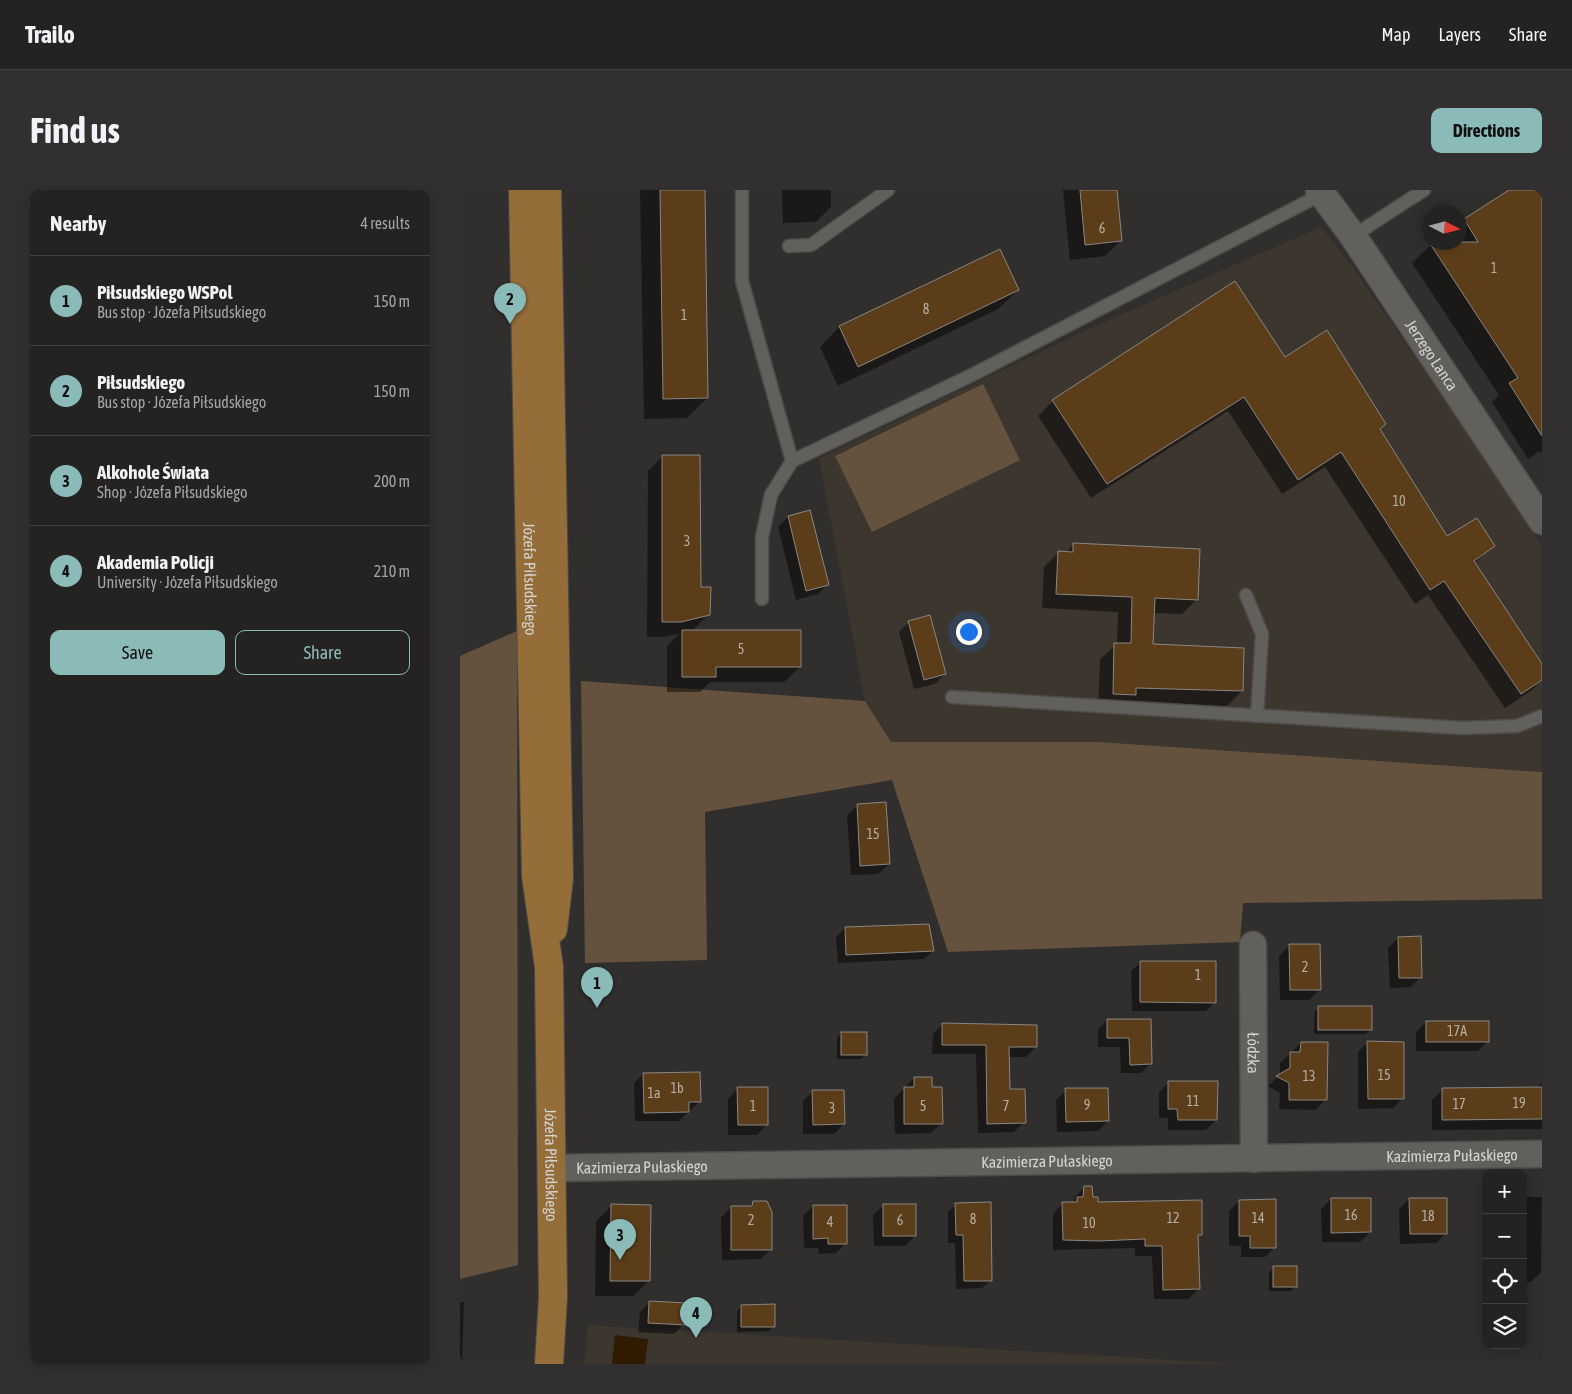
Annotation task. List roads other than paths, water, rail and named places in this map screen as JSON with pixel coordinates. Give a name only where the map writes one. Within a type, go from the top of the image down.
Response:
[{"type":"main road","name":"Józefa Piłsudskiego","points":[[523,190],[536,876],[549,968],[553,1297],[549,1364]]},
{"type":"main road","name":"Józefa Piłsudskiego","points":[[548,190],[559,878],[549,968]]},
{"type":"street","name":"Jerzego Lanca","points":[[1321,192],[1353,236],[1542,521]]},
{"type":"street","name":"Łódzka","points":[[1252,945],[1254,1159]]},
{"type":"street","name":"Kazimierza Pułaskiego","points":[[552,1168],[1542,1154]]},
{"type":"lane","points":[[742,190],[742,281],[792,461]]},
{"type":"lane","points":[[868,190],[869,204]]},
{"type":"lane","points":[[789,246],[811,245],[888,190]]},
{"type":"lane","points":[[1353,236],[1424,190]]},
{"type":"lane","points":[[762,599],[762,537],[771,495],[792,461],[972,375],[1321,192]]},
{"type":"lane","points":[[1246,595],[1262,634],[1257,716]]},
{"type":"lane","points":[[952,697],[1462,728],[1517,726],[1542,716]]},
{"type":"place","name":"Piłsudskiego","points":[[510,324]]},
{"type":"place","name":"Piłsudskiego WSPol","points":[[597,1008]]},
{"type":"place","name":"Alkohole Świata","points":[[620,1260]]},
{"type":"place","name":"Akademia Policji","points":[[696,1338]]}]
